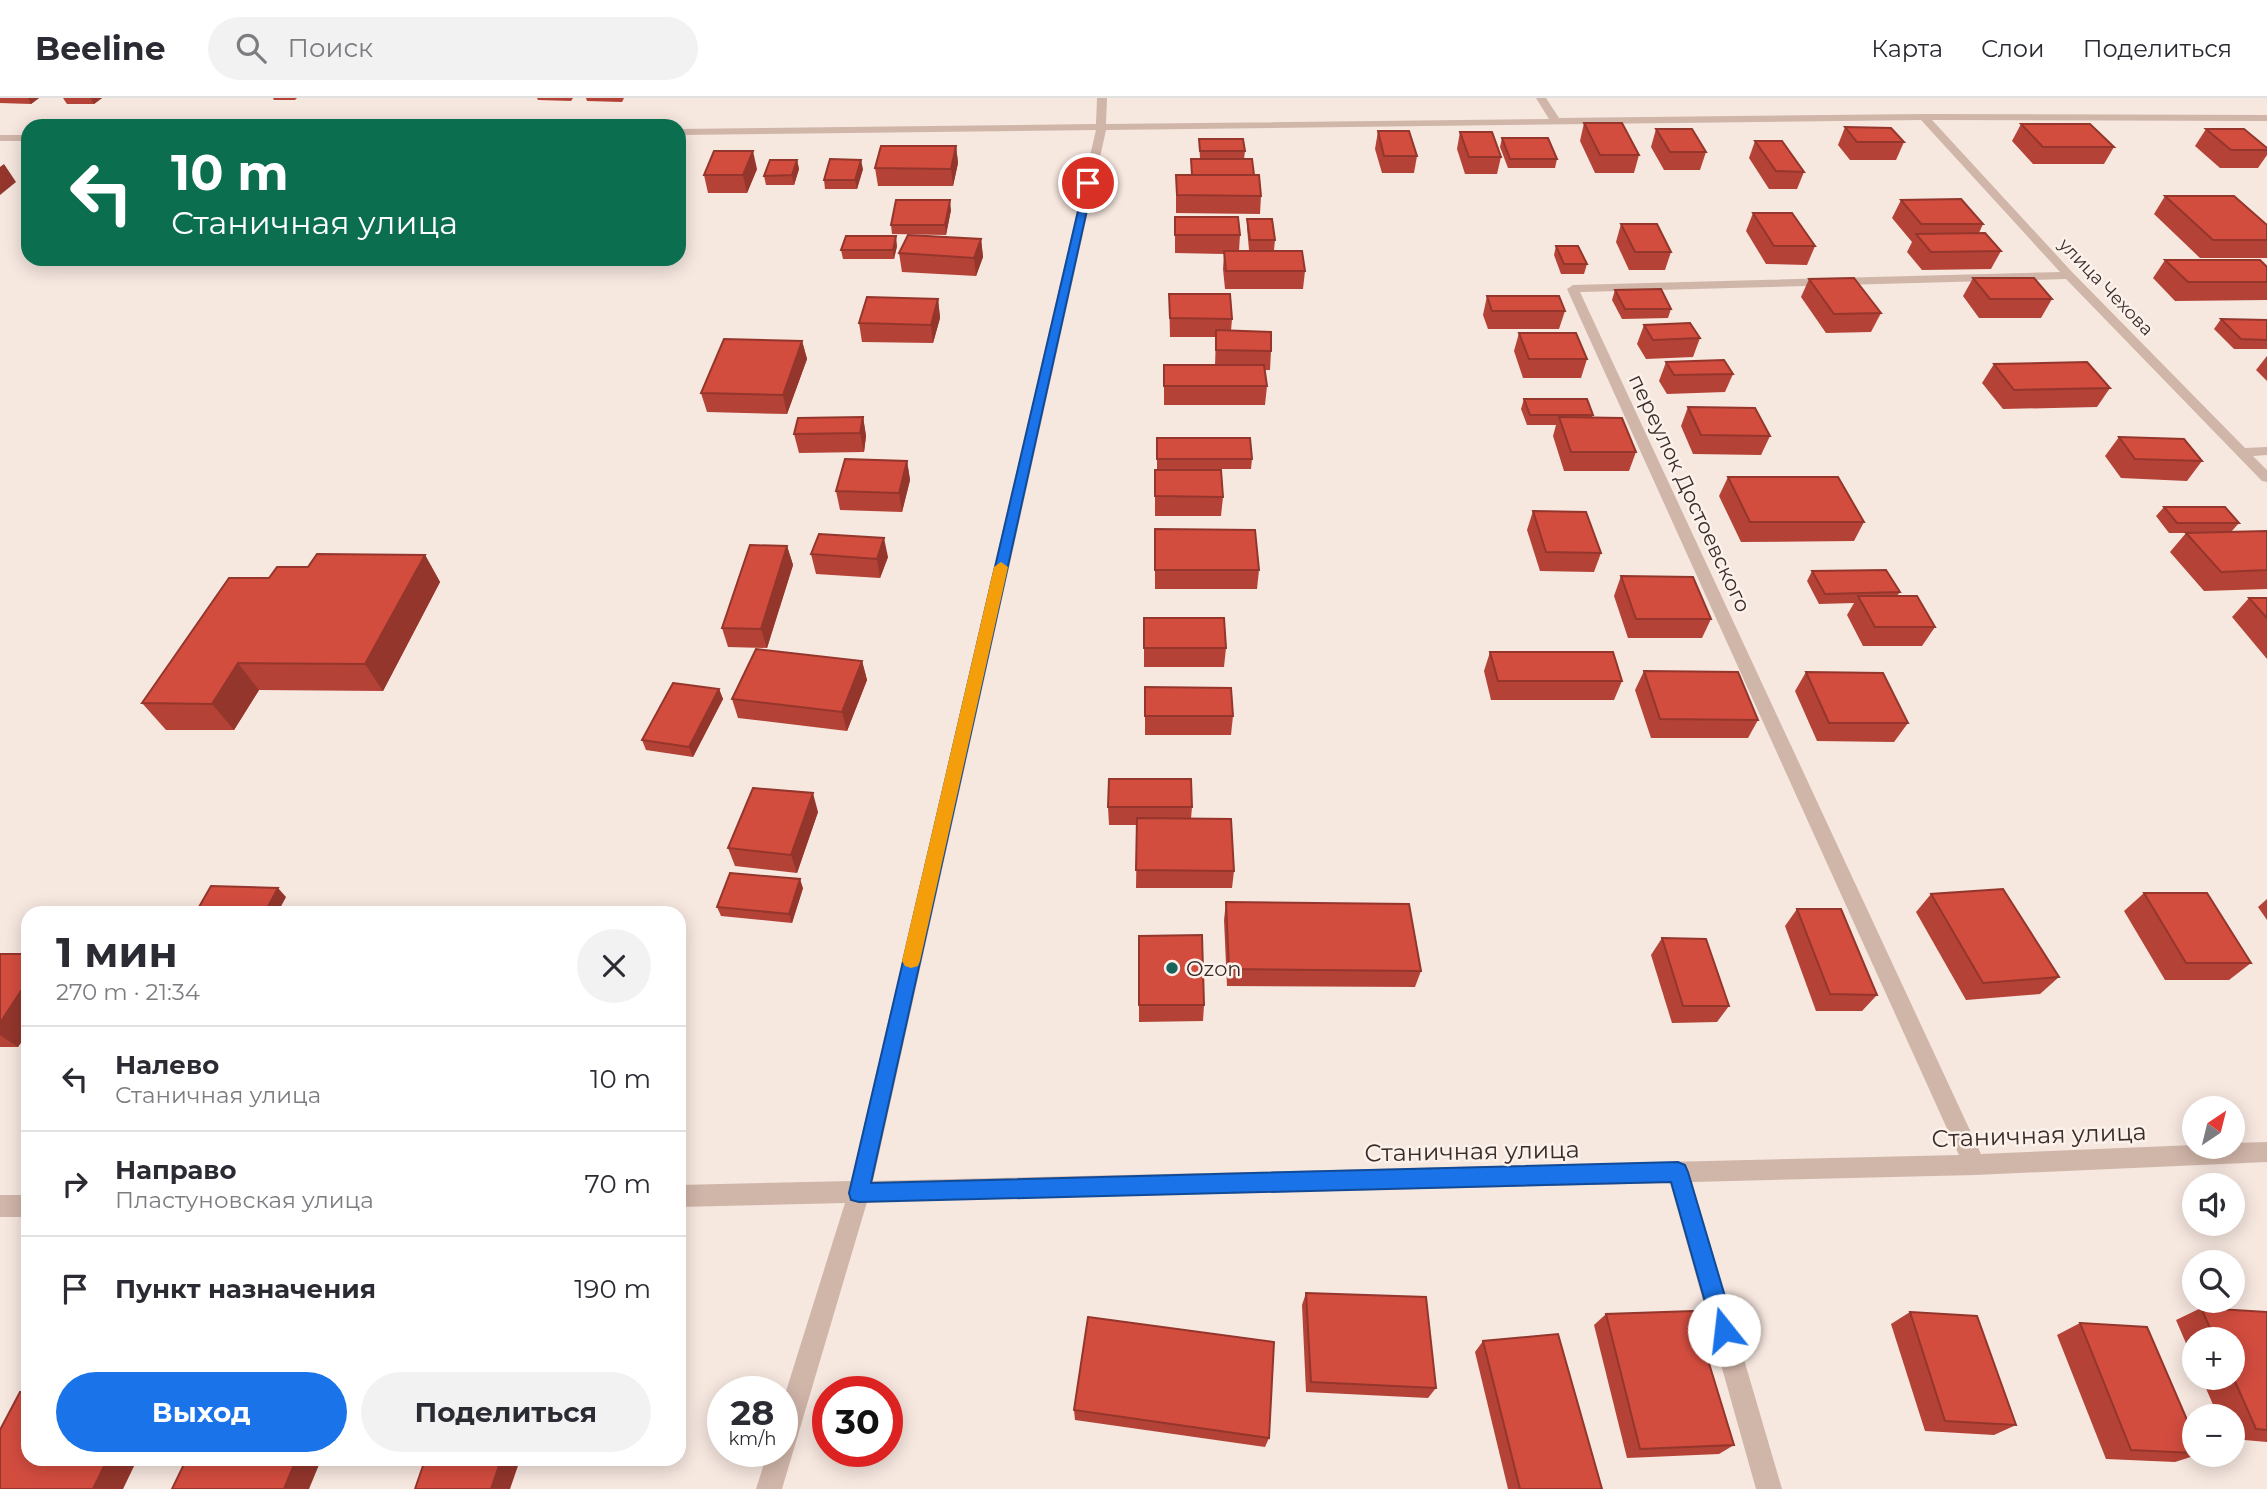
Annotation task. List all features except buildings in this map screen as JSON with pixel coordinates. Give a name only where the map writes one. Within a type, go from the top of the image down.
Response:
[{"type":"street","points":[[798,1393],[859,1193],[1101,128],[1102,98]]},
{"type":"street","points":[[1541,98],[1555,120]]},
{"type":"street","name":"улица Чехова","points":[[1924,117],[2069,275],[2267,478]]},
{"type":"street","points":[[686,132],[1555,120],[2267,118]]},
{"type":"street","points":[[0,138],[21,138]]},
{"type":"street","name":"переулок Достоевского","points":[[1975,1165],[1573,289],[2069,275]]},
{"type":"street","points":[[2242,452],[2267,451]]},
{"type":"street","name":"Станичная улица","points":[[686,1196],[1975,1165],[2267,1152]]},
{"type":"street","points":[[1678,1172],[1769,1489]]},
{"type":"street","points":[[0,1206],[21,1206]]},
{"type":"street","points":[[769,1489],[775,1467]]},
{"type":"slow traffic","points":[[911,961],[1001,567]]},
{"type":"place","name":"Ozon","points":[[1172,968]]},
{"type":"route","points":[[1088,183],[859,1193],[1678,1172],[1724,1330]]}]
